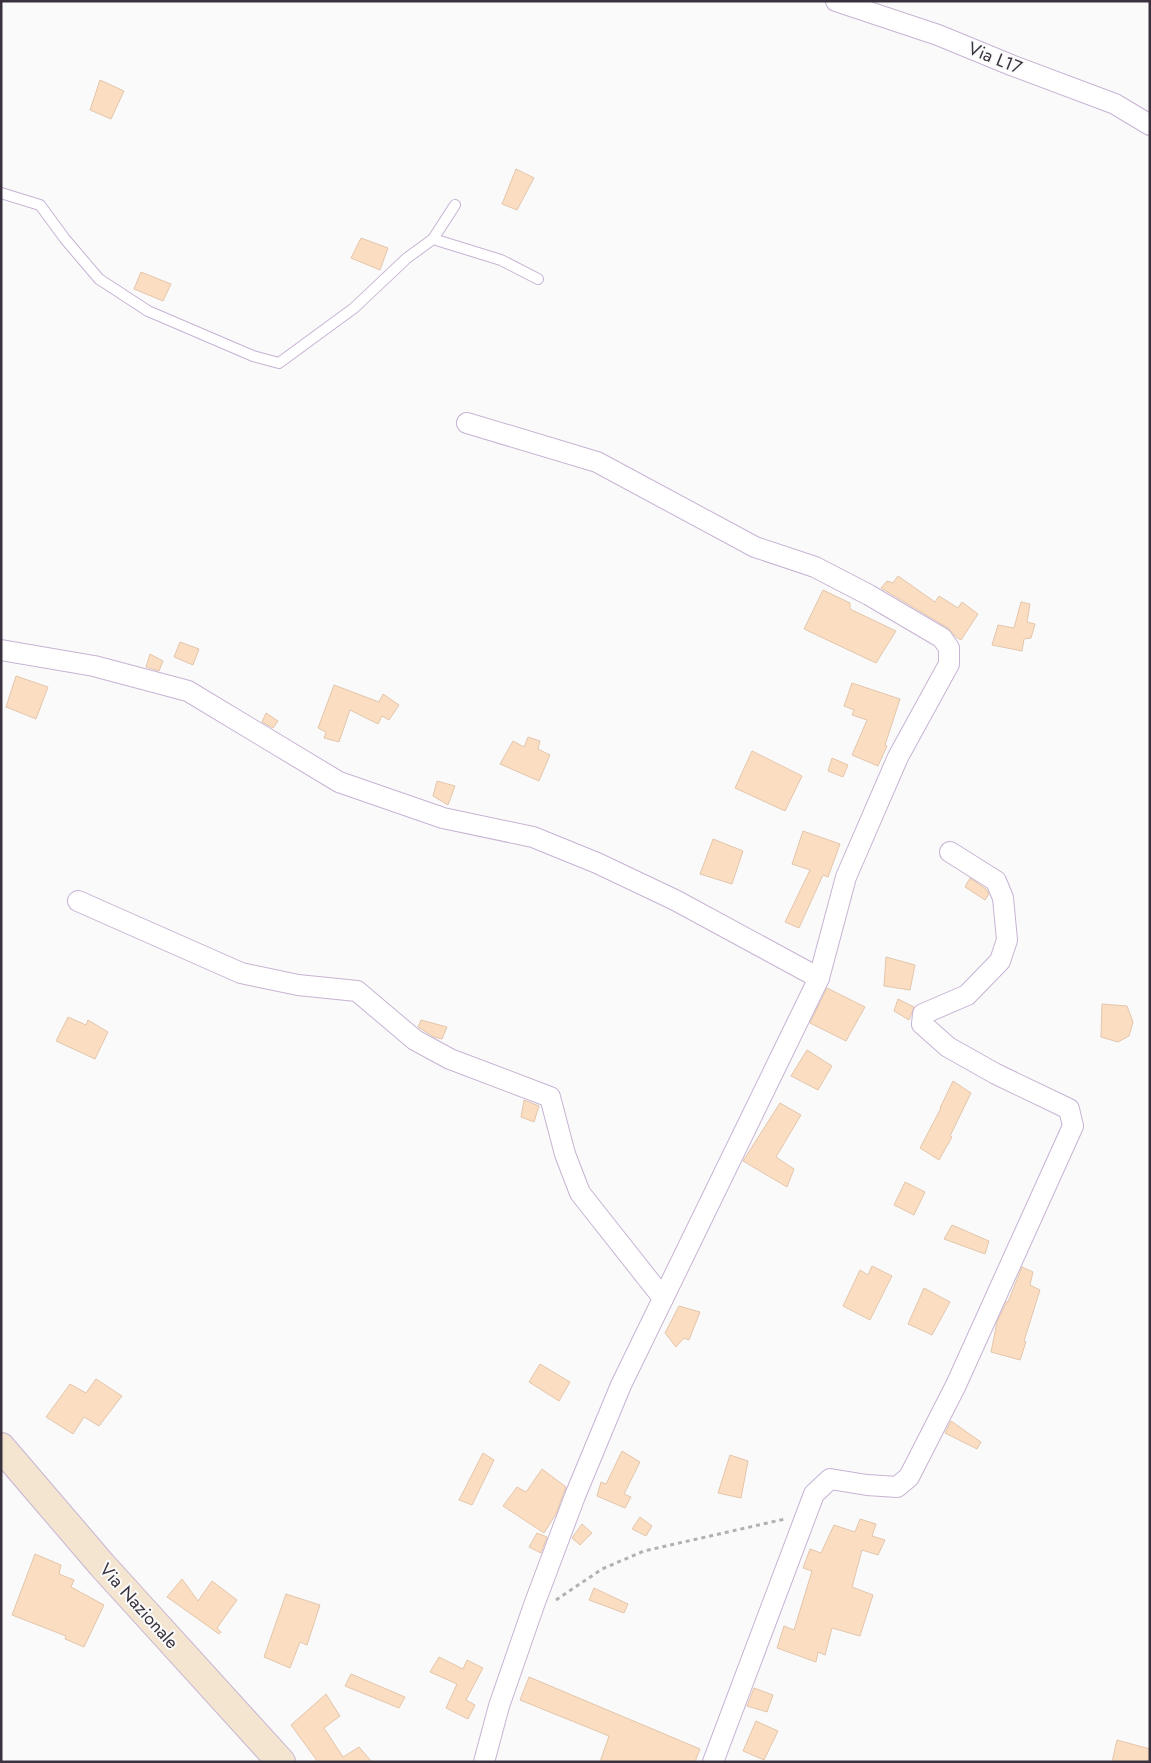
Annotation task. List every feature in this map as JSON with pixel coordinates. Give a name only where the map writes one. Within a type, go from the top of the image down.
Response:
[{"type":"main road","name":"Via Nazionale","points":[[1,1447],[102,1565],[282,1762]]},
{"type":"street","name":"Via L17","points":[[836,1],[938,35],[1115,104],[1150,125]]},
{"type":"street","points":[[467,424],[597,462],[755,547],[815,567],[869,595],[942,638],[948,648],[950,664],[898,757],[846,877],[819,978],[621,1385],[575,1496],[534,1606],[499,1706],[484,1762]]},
{"type":"street","points":[[1,650],[94,666],[188,691],[339,782],[443,818],[534,837],[597,863],[675,900],[819,978]]},
{"type":"street","points":[[713,1762],[814,1494],[830,1479],[867,1485],[897,1487],[909,1477],[956,1385],[1073,1126],[1069,1109],[996,1074],[948,1047],[922,1024],[923,1014],[967,994],[1000,961],[1006,940],[1002,898],[996,881],[950,852]]},
{"type":"street","points":[[78,901],[241,973],[298,985],[357,991],[424,1045],[450,1059],[550,1097],[565,1154],[580,1194],[663,1298]]},
{"type":"lane","points":[[1,193],[40,206],[99,279],[148,311],[253,356],[279,363],[354,308],[407,258],[433,240],[455,205]]},
{"type":"lane","points":[[433,240],[501,260],[538,279]]},
{"type":"path","points":[[534,1606],[551,1604],[602,1569],[644,1551],[790,1518],[804,1519]]},
{"type":"building","points":[[100,80],[124,91],[111,119],[90,110]]},
{"type":"building","points":[[516,169],[534,178],[517,210],[502,204]]},
{"type":"building","points":[[361,238],[388,248],[380,270],[351,258]]},
{"type":"building","points":[[141,272],[171,284],[163,301],[134,289]]},
{"type":"building","points":[[898,576],[935,602],[939,596],[958,608],[962,602],[978,614],[961,640],[948,628],[881,588],[887,581],[893,583]]},
{"type":"building","points":[[823,590],[850,603],[850,609],[896,631],[876,663],[804,629]]},
{"type":"building","points":[[1021,602],[1030,604],[1027,622],[1035,624],[1031,638],[1024,639],[1022,651],[992,645],[998,625],[1014,628]]},
{"type":"building","points":[[180,642],[199,649],[193,665],[174,657]]},
{"type":"building","points":[[150,654],[163,661],[159,671],[146,667]]},
{"type":"building","points":[[16,676],[48,687],[36,719],[6,707]]},
{"type":"building","points":[[852,683],[900,699],[885,745],[887,746],[878,766],[852,755],[867,720],[852,715],[854,710],[844,706]]},
{"type":"building","points":[[334,685],[379,702],[383,694],[399,705],[389,720],[382,716],[378,724],[350,710],[339,742],[324,738],[326,732],[318,728]]},
{"type":"building","points":[[266,713],[278,721],[273,728],[262,722]]},
{"type":"building","points":[[528,737],[540,741],[538,749],[550,755],[539,781],[500,764],[513,741],[524,747]]},
{"type":"building","points":[[752,751],[802,776],[785,811],[735,788]]},
{"type":"building","points":[[832,758],[848,765],[843,777],[828,771]]},
{"type":"building","points":[[437,781],[455,786],[448,805],[433,796]]},
{"type":"building","points":[[803,831],[840,844],[828,877],[823,875],[799,928],[785,922],[810,870],[792,864]]},
{"type":"building","points":[[713,839],[743,851],[732,884],[700,874]]},
{"type":"building","points":[[970,878],[986,889],[989,894],[985,900],[965,887]]},
{"type":"building","points":[[886,957],[915,965],[910,990],[884,986]]},
{"type":"building","points":[[827,988],[865,1007],[846,1041],[810,1023]]},
{"type":"building","points":[[898,999],[914,1007],[909,1020],[894,1011]]},
{"type":"building","points":[[1102,1004],[1127,1006],[1133,1022],[1129,1036],[1118,1042],[1101,1037]]},
{"type":"building","points":[[68,1017],[86,1025],[88,1020],[108,1032],[95,1059],[56,1041]]},
{"type":"building","points":[[421,1020],[447,1027],[442,1039],[434,1037],[418,1027]]},
{"type":"building","points":[[807,1050],[832,1066],[818,1090],[791,1076]]},
{"type":"building","points":[[953,1081],[971,1093],[950,1136],[952,1137],[939,1160],[920,1148]]},
{"type":"building","points":[[524,1100],[539,1106],[534,1122],[521,1117]]},
{"type":"building","points":[[780,1103],[801,1115],[776,1157],[794,1169],[787,1187],[743,1161]]},
{"type":"building","points":[[905,1182],[925,1192],[914,1215],[894,1205]]},
{"type":"building","points":[[952,1225],[989,1241],[985,1254],[944,1239]]},
{"type":"building","points":[[872,1266],[892,1276],[870,1320],[843,1306],[860,1270],[868,1275]]},
{"type":"building","points":[[1022,1267],[1033,1272],[1030,1285],[1040,1290],[1020,1360],[991,1352],[997,1322],[1008,1302]]},
{"type":"building","points":[[924,1288],[950,1302],[932,1335],[908,1324]]},
{"type":"building","points":[[679,1306],[700,1312],[689,1340],[684,1338],[676,1347],[665,1333]]},
{"type":"building","points":[[540,1364],[570,1382],[559,1401],[529,1382]]},
{"type":"building","points":[[96,1379],[122,1396],[99,1426],[84,1417],[73,1434],[46,1417],[70,1384],[86,1393]]},
{"type":"building","points":[[951,1421],[981,1442],[977,1449],[945,1433]]},
{"type":"building","points":[[622,1451],[640,1462],[624,1494],[631,1497],[625,1508],[597,1496],[601,1482],[606,1484]]},
{"type":"building","points":[[483,1453],[494,1460],[472,1505],[459,1500]]},
{"type":"building","points":[[730,1455],[748,1461],[741,1498],[718,1493]]},
{"type":"building","points":[[542,1469],[566,1487],[556,1514],[544,1533],[503,1506],[517,1487],[526,1492]]},
{"type":"building","points":[[640,1517],[652,1526],[646,1536],[632,1529]]},
{"type":"building","points":[[860,1519],[876,1524],[872,1536],[885,1540],[878,1555],[862,1550],[852,1587],[873,1595],[860,1636],[832,1628],[825,1655],[818,1652],[816,1662],[777,1648],[784,1626],[794,1630],[812,1571],[803,1568],[810,1549],[821,1553],[834,1525],[855,1532]]},
{"type":"building","points":[[582,1524],[592,1533],[580,1545],[572,1538]]},
{"type":"building","points":[[537,1533],[547,1537],[541,1553],[529,1547]]},
{"type":"building","points":[[35,1554],[61,1565],[59,1574],[74,1580],[71,1587],[104,1605],[84,1647],[65,1639],[66,1636],[12,1615]]},
{"type":"building","points":[[182,1579],[198,1601],[212,1581],[237,1600],[217,1628],[221,1632],[219,1634],[167,1597]]},
{"type":"building","points":[[594,1588],[628,1604],[624,1613],[589,1600]]},
{"type":"building","points":[[286,1594],[320,1605],[307,1645],[300,1642],[290,1668],[264,1657]]},
{"type":"building","points":[[439,1657],[463,1669],[467,1660],[483,1668],[466,1700],[475,1705],[468,1719],[446,1708],[457,1684],[430,1672]]},
{"type":"building","points":[[351,1674],[405,1697],[399,1708],[345,1686]]},
{"type":"building","points":[[529,1677],[700,1749],[695,1762],[600,1762],[609,1736],[520,1700]]},
{"type":"building","points":[[754,1688],[773,1695],[767,1712],[747,1706]]},
{"type":"building","points":[[326,1694],[340,1716],[324,1728],[343,1757],[359,1747],[372,1762],[318,1762],[291,1725]]},
{"type":"building","points":[[756,1721],[778,1731],[764,1760],[743,1751]]},
{"type":"building","points":[[1117,1740],[1150,1749],[1150,1762],[1112,1762]]}]
